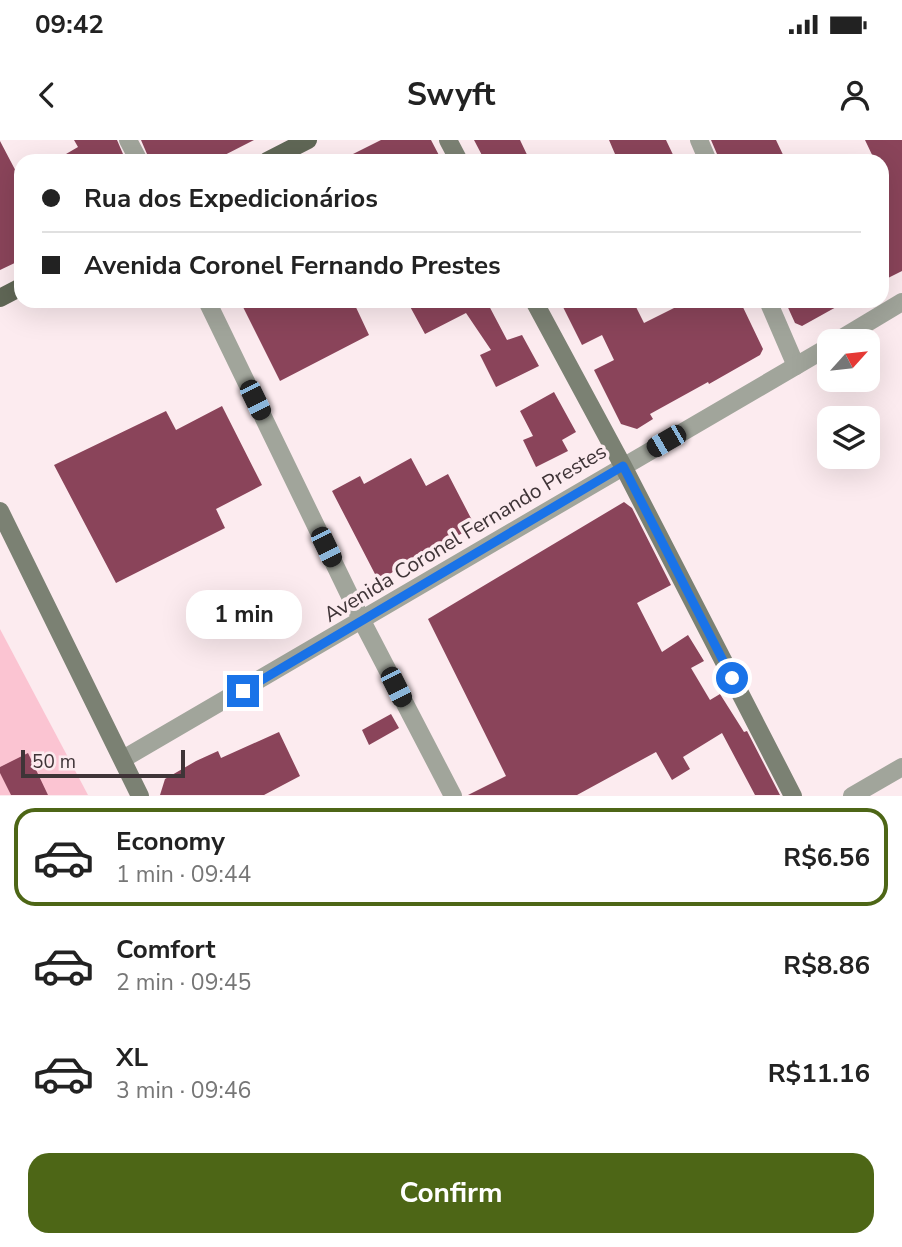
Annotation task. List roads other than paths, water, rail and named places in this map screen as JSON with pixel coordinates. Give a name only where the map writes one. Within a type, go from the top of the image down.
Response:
[{"type":"main road","points":[[281,154],[308,140]]},
{"type":"main road","points":[[538,308],[623,466],[793,796]]},
{"type":"main road","points":[[0,511],[140,796]]},
{"type":"street","points":[[857,329],[902,302]]},
{"type":"street","points":[[210,308],[362,621],[453,796]]},
{"type":"street","points":[[771,308],[796,366]]},
{"type":"street","name":"Avenida Coronel Fernando Prestes","points":[[123,759],[817,354]]},
{"type":"street","points":[[852,796],[902,767]]}]
